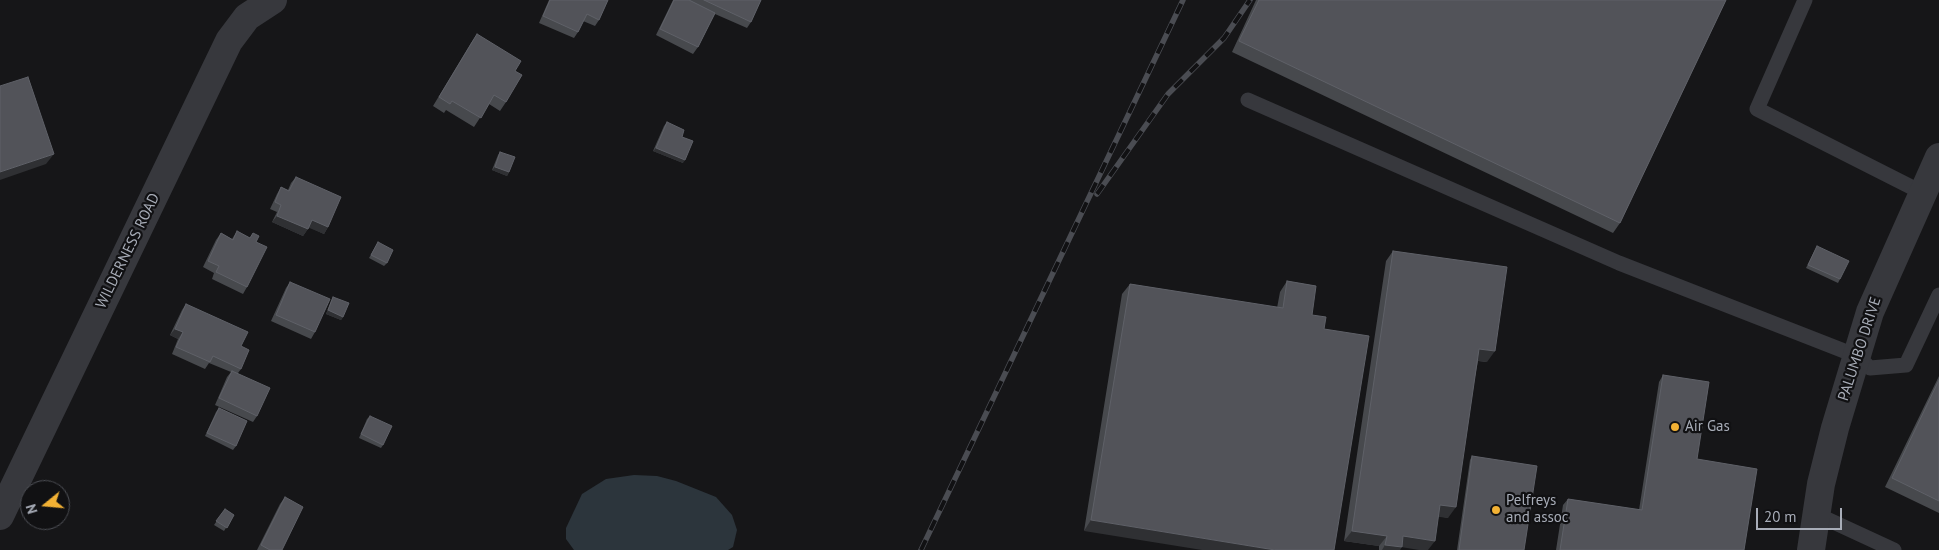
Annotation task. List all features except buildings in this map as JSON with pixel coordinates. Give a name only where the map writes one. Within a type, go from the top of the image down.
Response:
[{"type":"street","name":"WILDERNESS ROAD","points":[[0,516],[229,41],[247,17],[273,0]]},
{"type":"street","name":"PALUMBO DRIVE","points":[[1811,550],[1816,514],[1835,428],[1874,303],[1939,157]]},
{"type":"lane","points":[[1805,0],[1757,109],[1922,193]]},
{"type":"lane","points":[[1248,100],[1619,263],[1857,356],[1870,368],[1906,365],[1939,295]]},
{"type":"lane","points":[[1816,514],[1894,550]]},
{"type":"shaded area","points":[[634,475],[657,476],[676,481],[716,497],[732,515],[737,530],[733,547],[728,550],[574,550],[566,539],[566,528],[582,494],[606,479]]},
{"type":"railway","points":[[921,550],[1183,0]]},
{"type":"railway","points":[[1097,194],[1168,94],[1224,38],[1250,0]]},
{"type":"place","name":"Air Gas","points":[[1675,427]]},
{"type":"place","name":"Pelfreys and assoc","points":[[1496,510]]}]
